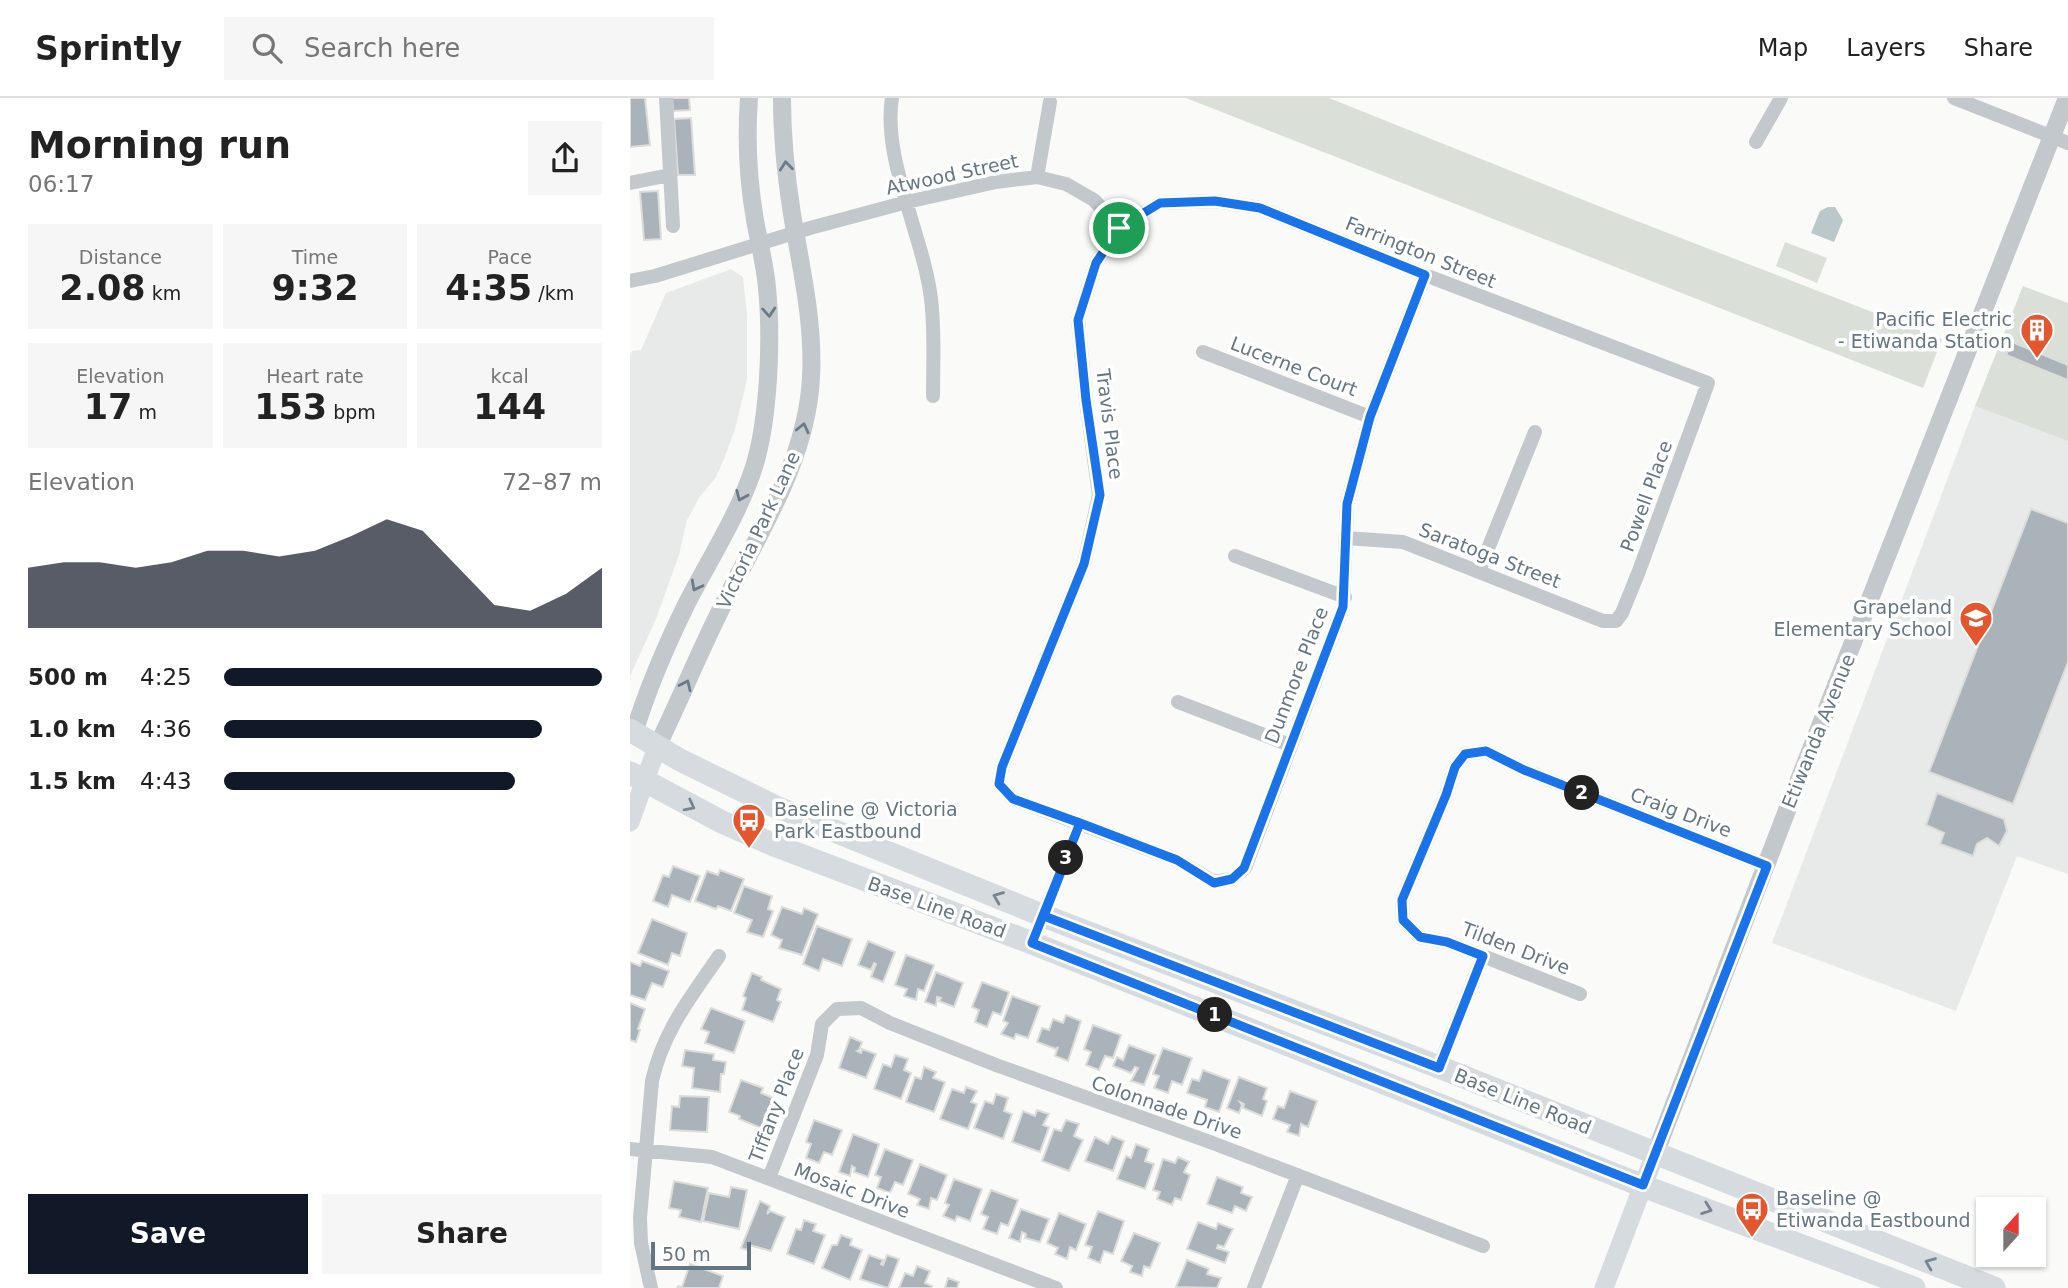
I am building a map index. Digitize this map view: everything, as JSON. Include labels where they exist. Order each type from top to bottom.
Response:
[{"type":"main road","name":"Base Line Road","points":[[631,737],[657,747],[778,808],[1044,916],[1439,1068],[1994,1288]]},
{"type":"main road","name":"Victoria Park Lane","points":[[630,822],[637,778],[657,747]]},
{"type":"main road","name":"Base Line Road","points":[[637,778],[722,822],[774,845],[1032,943],[1643,1185],[1914,1288]]},
{"type":"main road","name":"Etiwanda Avenue","points":[[1604,1288],[1655,1154]]},
{"type":"street","points":[[666,98],[673,226]]},
{"type":"street","name":"Victoria Park Lane","points":[[631,737],[685,607],[729,525],[754,467],[764,416],[771,333],[747,146],[749,98]]},
{"type":"street","name":"Victoria Park Lane","points":[[657,747],[717,617],[786,479],[805,421],[811,378],[810,330],[788,236],[782,98]]},
{"type":"street","points":[[892,98],[894,146],[932,298],[933,396]]},
{"type":"street","points":[[1756,142],[1782,98]]},
{"type":"street","points":[[1954,98],[2060,140]]},
{"type":"street","name":"Etiwanda Avenue","points":[[1655,1154],[1767,866],[2060,140],[2067,98]]},
{"type":"street","points":[[1037,177],[1050,102]]},
{"type":"street","points":[[630,183],[670,175]]},
{"type":"street","name":"Atwood Street","points":[[630,281],[907,202],[996,182],[1037,177],[1066,184],[1094,200],[1119,228]]},
{"type":"street","name":"Farrington Street","points":[[1119,228],[1160,203],[1215,201],[1260,208],[1425,275],[1708,383]]},
{"type":"street","name":"Travis Place","points":[[1080,823],[1013,799],[999,784],[1002,767],[1084,564],[1100,495],[1078,320],[1096,263],[1119,228]]},
{"type":"street","name":"Dunmore Place","points":[[1080,823],[1177,860],[1214,883],[1232,879],[1244,868],[1343,607],[1347,504],[1370,417],[1425,275]]},
{"type":"street","name":"Lucerne Court","points":[[1203,352],[1370,417]]},
{"type":"street","name":"Powell Place","points":[[1616,621],[1622,613],[1639,571],[1708,383]]},
{"type":"street","points":[[1479,571],[1535,432]]},
{"type":"street","name":"Saratoga Street","points":[[1346,538],[1403,542],[1603,621],[1616,621]]},
{"type":"street","points":[[1235,556],[1345,597]]},
{"type":"street","points":[[1178,702],[1290,745]]},
{"type":"street","name":"Craig Drive","points":[[1403,920],[1402,900],[1455,767],[1465,754],[1486,751],[1524,770],[1767,866]]},
{"type":"street","points":[[1032,943],[1080,823]]},
{"type":"street","name":"Tilden Drive","points":[[1403,920],[1420,937],[1447,942],[1580,994]]},
{"type":"street","points":[[651,1288],[640,1230],[637,1150],[656,1060],[671,1026],[719,956]]},
{"type":"street","points":[[1439,1068],[1483,956]]},
{"type":"street","name":"Colonnade Drive","points":[[837,1009],[861,1008],[890,1023],[996,1065],[1298,1175],[1483,1247]]},
{"type":"street","name":"Tiffany Place","points":[[769,1178],[817,1055],[822,1024],[837,1009]]},
{"type":"street","name":"Mosaic Drive","points":[[637,1150],[712,1157],[1056,1288]]},
{"type":"street","points":[[1254,1288],[1298,1175]]},
{"type":"shaded area","points":[[1186,98],[1329,98],[1942,339],[1923,388]]},
{"type":"shaded area","points":[[1835,207],[1843,220],[1834,242],[1811,233],[1820,211]]},
{"type":"shaded area","points":[[1785,242],[1827,258],[1817,283],[1776,266]]},
{"type":"shaded area","points":[[731,269],[743,277],[747,315],[747,380],[735,429],[716,477],[699,498],[687,520],[679,555],[656,619],[630,676],[630,355],[632,351],[641,350],[666,293]]},
{"type":"shaded area","points":[[2023,286],[2068,303],[2068,441],[1975,406]]},
{"type":"shaded area","name":"Grapeland Elementary School","points":[[1975,406],[2068,441],[2068,874],[2017,856],[1956,1011],[1772,943]]},
{"type":"building","points":[[630,98],[645,98],[650,145],[630,147]]},
{"type":"building","points":[[672,98],[689,98],[690,110],[673,111]]},
{"type":"building","points":[[691,118],[695,175],[678,175],[674,119]]},
{"type":"building","points":[[658,191],[661,239],[644,240],[640,192]]},
{"type":"building","name":"Pacific Electric - Etiwanda Station","points":[[2012,342],[2068,365],[2068,380],[2006,355]]},
{"type":"building","points":[[2031,509],[2068,523],[2068,662],[2013,804],[1929,772]]},
{"type":"building","points":[[1937,793],[2004,819],[2007,831],[1999,846],[1987,838],[1977,844],[1973,856],[1940,844],[1944,833],[1926,825]]},
{"type":"building","points":[[673,866],[700,876],[690,902],[672,895],[668,907],[653,901],[663,875],[669,877]]},
{"type":"building","points":[[720,870],[744,879],[731,911],[695,901],[707,871],[718,875]]},
{"type":"building","points":[[744,886],[772,896],[768,909],[773,911],[763,937],[747,932],[752,920],[734,913]]},
{"type":"building","points":[[782,907],[802,914],[804,908],[818,914],[802,955],[779,948],[782,940],[771,935]]},
{"type":"building","points":[[652,919],[687,933],[680,956],[672,953],[668,965],[638,953]]},
{"type":"building","points":[[817,926],[852,939],[842,966],[823,959],[819,971],[803,964]]},
{"type":"building","points":[[868,941],[895,952],[883,982],[871,977],[876,964],[874,963],[871,970],[858,965]]},
{"type":"building","points":[[906,955],[934,965],[924,991],[918,989],[916,1000],[904,996],[907,989],[895,985]]},
{"type":"building","points":[[642,961],[669,971],[663,987],[652,983],[645,1000],[630,995],[630,962],[640,966]]},
{"type":"building","points":[[936,972],[963,983],[954,1007],[939,1001],[941,998],[937,997],[936,1006],[925,1002]]},
{"type":"building","points":[[752,973],[781,989],[777,1000],[781,1002],[773,1022],[742,1010],[746,998],[743,996]]},
{"type":"building","points":[[982,982],[1009,992],[1001,1015],[993,1012],[987,1027],[975,1022],[979,1010],[972,1007]]},
{"type":"building","points":[[1012,996],[1040,1006],[1028,1038],[1016,1034],[1014,1039],[1001,1034],[1008,1023],[1003,1021]]},
{"type":"building","points":[[630,1003],[645,1009],[636,1042],[630,1040]]},
{"type":"building","points":[[711,1008],[745,1021],[734,1053],[705,1043],[709,1032],[701,1029]]},
{"type":"building","points":[[1066,1015],[1081,1021],[1068,1061],[1055,1056],[1058,1047],[1056,1049],[1037,1042],[1042,1028],[1049,1030],[1053,1019],[1063,1023]]},
{"type":"building","points":[[1093,1025],[1121,1035],[1113,1058],[1105,1056],[1099,1070],[1086,1065],[1091,1052],[1084,1049]]},
{"type":"building","points":[[850,1037],[862,1042],[857,1051],[861,1053],[862,1049],[876,1054],[866,1078],[839,1068]]},
{"type":"building","points":[[1129,1045],[1156,1055],[1144,1085],[1131,1081],[1138,1068],[1135,1067],[1131,1073],[1113,1066],[1117,1057],[1123,1060]]},
{"type":"building","points":[[1163,1048],[1192,1058],[1182,1085],[1172,1081],[1168,1093],[1154,1088],[1159,1076],[1153,1074]]},
{"type":"building","points":[[685,1050],[714,1054],[713,1060],[726,1062],[724,1074],[721,1074],[720,1092],[692,1088],[694,1068],[682,1066]]},
{"type":"building","points":[[895,1055],[908,1059],[904,1070],[911,1073],[901,1099],[874,1089],[883,1064],[891,1067]]},
{"type":"building","points":[[924,1067],[936,1072],[933,1078],[945,1082],[934,1112],[906,1102],[915,1077],[921,1079]]},
{"type":"building","points":[[1203,1070],[1230,1080],[1219,1112],[1205,1107],[1207,1100],[1187,1093],[1192,1079],[1199,1081]]},
{"type":"building","points":[[1239,1077],[1267,1088],[1263,1099],[1267,1101],[1262,1116],[1243,1108],[1244,1104],[1240,1102],[1242,1105],[1239,1113],[1227,1108]]},
{"type":"building","points":[[741,1080],[763,1088],[761,1093],[773,1098],[761,1128],[729,1112]]},
{"type":"building","points":[[966,1087],[977,1091],[971,1102],[977,1104],[968,1129],[940,1119],[952,1089],[964,1093]]},
{"type":"building","points":[[1290,1091],[1317,1101],[1308,1127],[1301,1124],[1299,1136],[1287,1132],[1290,1125],[1273,1119],[1278,1106],[1284,1108]]},
{"type":"building","points":[[996,1094],[1008,1098],[1004,1111],[1012,1114],[1003,1139],[974,1128],[985,1101],[993,1104]]},
{"type":"building","points":[[680,1096],[709,1097],[707,1132],[670,1130],[672,1106],[679,1107]]},
{"type":"building","points":[[1037,1110],[1049,1114],[1043,1125],[1049,1127],[1040,1152],[1012,1142],[1023,1111],[1035,1116]]},
{"type":"building","points":[[814,1120],[842,1130],[832,1155],[824,1152],[819,1163],[806,1158],[811,1144],[806,1142]]},
{"type":"building","points":[[1066,1120],[1079,1124],[1074,1136],[1083,1140],[1069,1171],[1042,1161],[1054,1129],[1061,1131]]},
{"type":"building","points":[[853,1134],[879,1144],[868,1177],[854,1172],[855,1168],[852,1166],[850,1176],[839,1172]]},
{"type":"building","points":[[1112,1136],[1124,1141],[1113,1171],[1085,1161],[1095,1137],[1108,1144]]},
{"type":"building","points":[[1136,1144],[1149,1149],[1145,1161],[1154,1164],[1145,1189],[1117,1179],[1126,1156],[1131,1158]]},
{"type":"building","points":[[885,1149],[913,1160],[903,1185],[895,1182],[890,1193],[877,1188],[881,1177],[875,1175]]},
{"type":"building","points":[[1178,1157],[1189,1162],[1184,1172],[1190,1175],[1181,1200],[1175,1198],[1172,1205],[1157,1199],[1160,1192],[1153,1190],[1163,1159],[1175,1163]]},
{"type":"building","points":[[920,1164],[947,1175],[937,1200],[931,1198],[929,1209],[917,1205],[920,1199],[908,1194]]},
{"type":"building","points":[[1217,1177],[1243,1187],[1241,1193],[1252,1197],[1246,1211],[1235,1206],[1232,1213],[1207,1204]]},
{"type":"building","points":[[954,1179],[982,1189],[970,1221],[957,1216],[955,1221],[943,1216],[949,1205],[945,1203]]},
{"type":"building","points":[[674,1181],[708,1188],[701,1222],[679,1217],[681,1210],[669,1208]]},
{"type":"building","points":[[731,1187],[747,1190],[739,1229],[703,1221],[709,1193],[729,1197]]},
{"type":"building","points":[[991,1190],[1018,1200],[1008,1226],[1001,1223],[997,1234],[983,1229],[988,1217],[981,1214]]},
{"type":"building","points":[[760,1201],[770,1206],[767,1214],[770,1211],[785,1217],[771,1251],[749,1245],[747,1250],[741,1248]]},
{"type":"building","points":[[1021,1209],[1049,1219],[1040,1242],[1025,1238],[1026,1234],[1022,1232],[1020,1242],[1009,1238]]},
{"type":"building","points":[[1098,1211],[1124,1221],[1113,1254],[1104,1251],[1100,1263],[1088,1258],[1092,1247],[1085,1245]]},
{"type":"building","points":[[1059,1213],[1086,1224],[1076,1250],[1070,1247],[1067,1259],[1055,1254],[1058,1248],[1047,1243]]},
{"type":"building","points":[[804,1220],[816,1224],[813,1231],[825,1235],[814,1264],[787,1254],[796,1229],[801,1230]]},
{"type":"building","points":[[1198,1222],[1216,1229],[1218,1223],[1233,1229],[1224,1247],[1218,1245],[1217,1248],[1229,1252],[1225,1263],[1187,1249]]},
{"type":"building","points":[[1134,1233],[1160,1243],[1150,1268],[1144,1266],[1142,1276],[1130,1272],[1132,1266],[1121,1261]]},
{"type":"building","points":[[841,1235],[852,1239],[850,1245],[862,1250],[850,1280],[822,1268],[832,1245],[837,1245]]},
{"type":"building","points":[[869,1255],[883,1260],[883,1265],[887,1255],[899,1259],[888,1288],[860,1279]]},
{"type":"building","points":[[1187,1260],[1209,1269],[1207,1274],[1221,1278],[1217,1288],[1176,1287]]},
{"type":"building","points":[[690,1264],[723,1276],[719,1288],[677,1288],[682,1287]]},
{"type":"building","points":[[917,1266],[930,1271],[925,1283],[932,1286],[931,1288],[899,1288],[905,1273],[913,1276]]},
{"type":"building","points":[[948,1278],[959,1282],[957,1288],[945,1288]]},
{"type":"place","name":"Pacific Electric - Etiwanda Station","points":[[2037,360]]},
{"type":"place","name":"Grapeland Elementary School","points":[[1976,648]]},
{"type":"place","name":"Baseline @ Victoria Park Eastbound","points":[[749,850]]},
{"type":"place","name":"Baseline @ Etiwanda Eastbound","points":[[1752,1239]]},
{"type":"route","points":[[1119,228],[1096,263],[1078,320],[1100,495],[1084,564],[1002,767],[999,784],[1013,799],[1080,823],[1032,943],[1643,1185],[1767,866],[1524,770],[1486,751],[1465,754],[1455,767],[1414,876],[1402,900],[1403,920],[1420,937],[1447,942],[1483,956],[1439,1068],[1044,916],[1080,823],[1177,860],[1214,883],[1232,879],[1244,868],[1343,607],[1347,504],[1370,417],[1425,275],[1260,208],[1215,201],[1160,203],[1119,228]]}]
